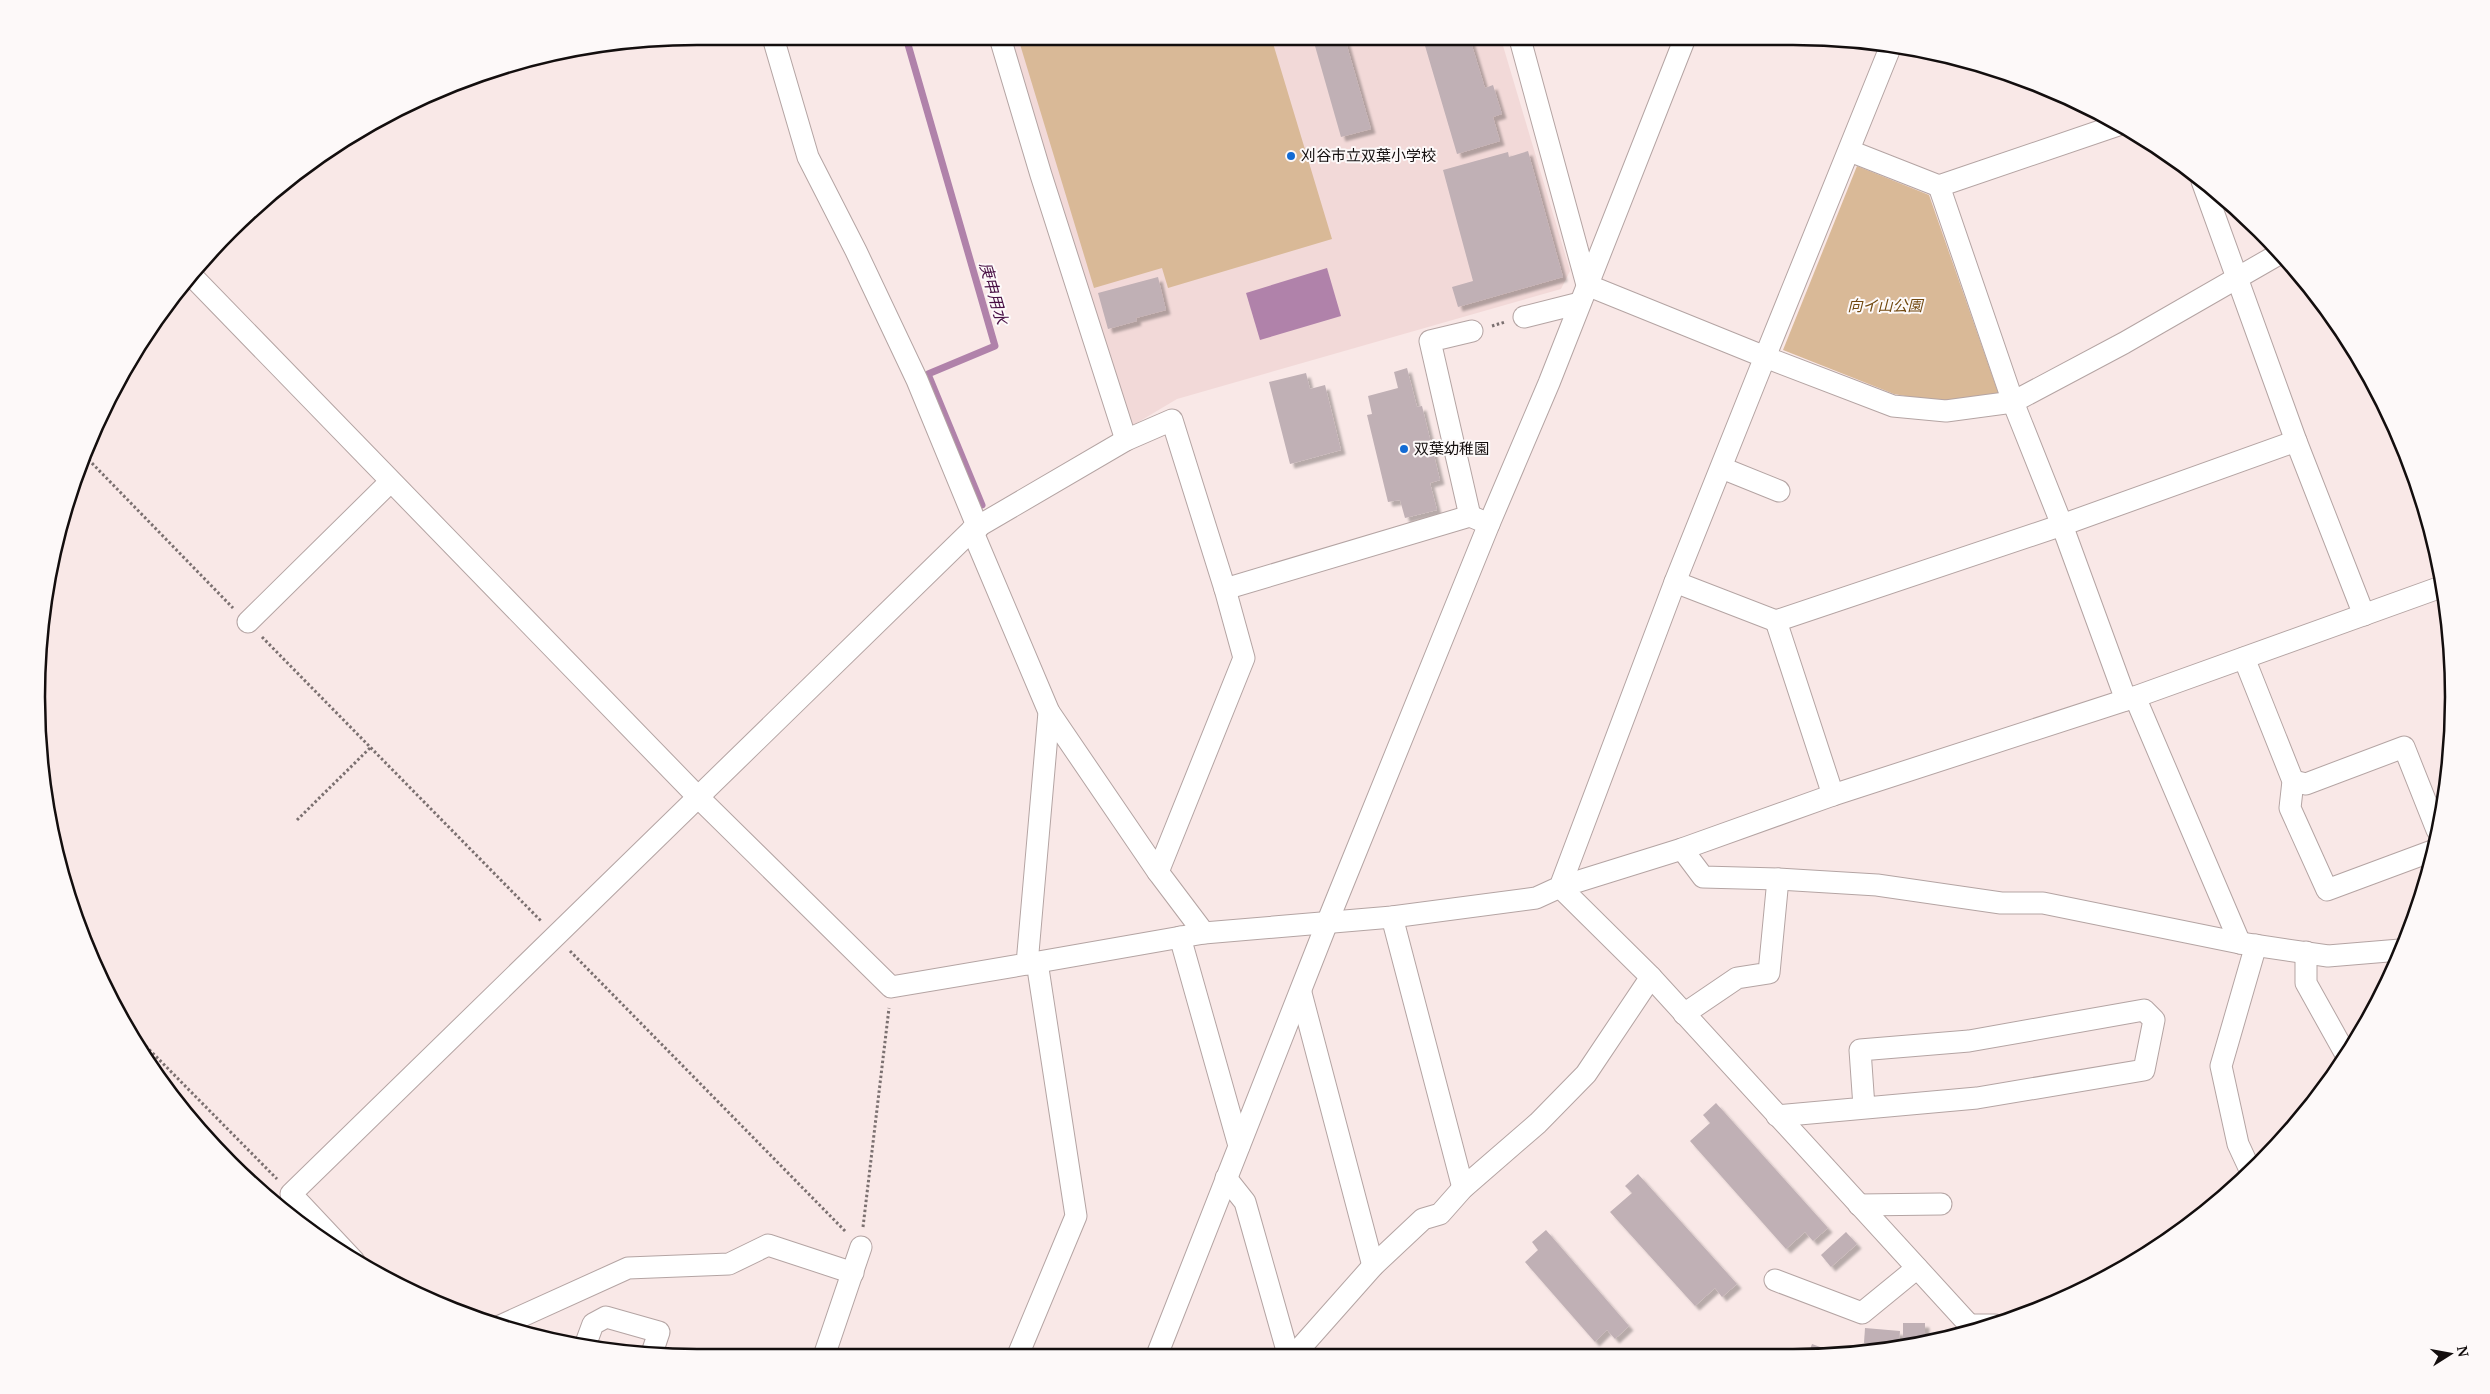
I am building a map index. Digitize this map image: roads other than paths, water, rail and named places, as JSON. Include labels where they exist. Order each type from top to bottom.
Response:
[{"type":"street","points":[[775,45],[808,157],[856,251],[917,380],[1049,712],[1158,872],[1204,933]]},
{"type":"street","points":[[1002,45],[1041,175],[1126,440]]},
{"type":"street","points":[[1521,45],[1583,294]]},
{"type":"street","points":[[1159,1349],[1301,993],[1480,520],[1549,383],[1682,45]]},
{"type":"street","points":[[1560,887],[1675,582],[1888,53]]},
{"type":"street","points":[[1850,151],[1939,186],[2111,128]]},
{"type":"street","points":[[1939,186],[2013,402],[2130,699],[2248,944],[2221,1066],[2238,1144],[2247,1164]]},
{"type":"street","points":[[2207,194],[2296,441],[2364,615]]},
{"type":"street","points":[[1524,317],[1583,294],[1765,358],[1893,406],[1946,411],[2013,402],[2124,343],[2274,257]]},
{"type":"street","points":[[196,280],[698,797],[891,987],[1204,933],[1327,923],[1350,919],[1392,917],[1536,898],[1560,887],[1682,849],[1833,795],[2130,699],[2435,589]]},
{"type":"street","points":[[1472,331],[1430,341],[1480,520]]},
{"type":"street","points":[[330,1235],[291,1194],[698,797],[975,529],[1126,440],[1172,420],[1225,589],[1244,658],[1158,872]]},
{"type":"street","points":[[1675,582],[1776,621],[2062,525],[2296,441]]},
{"type":"street","points":[[1722,468],[1779,491]]},
{"type":"street","points":[[248,622],[390,482]]},
{"type":"street","points":[[1225,589],[1480,520]]},
{"type":"street","points":[[1776,621],[1833,795]]},
{"type":"street","points":[[2244,658],[2293,782],[2290,808],[2327,890],[2426,853]]},
{"type":"street","points":[[1021,1349],[1076,1216],[1032,963],[1049,712]]},
{"type":"street","points":[[2293,782],[2306,784],[2404,747],[2433,819]]},
{"type":"street","points":[[1682,849],[1703,877],[1778,878],[1877,885],[2001,903],[2043,903],[2248,944],[2328,956],[2393,951]]},
{"type":"street","points":[[1684,1014],[1737,978],[1769,973],[1778,878]]},
{"type":"street","points":[[1560,887],[1651,977],[1969,1325]]},
{"type":"street","points":[[1392,917],[1463,1188]]},
{"type":"street","points":[[1180,938],[1239,1146]]},
{"type":"street","points":[[2306,952],[2306,983],[2343,1047]]},
{"type":"street","points":[[1299,1349],[1373,1266],[1423,1220],[1440,1214],[1463,1188],[1538,1123],[1586,1074],[1651,977]]},
{"type":"street","points":[[1301,993],[1373,1266]]},
{"type":"street","points":[[1777,1116],[1977,1098],[2144,1070],[2154,1020],[2144,1010],[1969,1041],[1860,1050],[1864,1107]]},
{"type":"street","points":[[1226,1178],[1245,1202],[1287,1349]]},
{"type":"street","points":[[1859,1205],[1941,1204]]},
{"type":"street","points":[[510,1321],[628,1268],[729,1264],[768,1245],[853,1273]]},
{"type":"street","points":[[826,1349],[861,1247]]},
{"type":"street","points":[[1775,1280],[1862,1313],[1917,1268]]},
{"type":"street","points":[[588,1339],[593,1324],[606,1317],[660,1332],[654,1348]]},
{"type":"waterway","name":"庚申用水","points":[[908,45],[995,346],[928,374],[982,505]]},
{"type":"place","name":"刈谷市立双葉小学校","points":[[1291,156]]},
{"type":"place","name":"双葉幼稚園","points":[[1404,449]]},
{"type":"park label","name":"向イ山公園","points":[[1885,306]]}]
